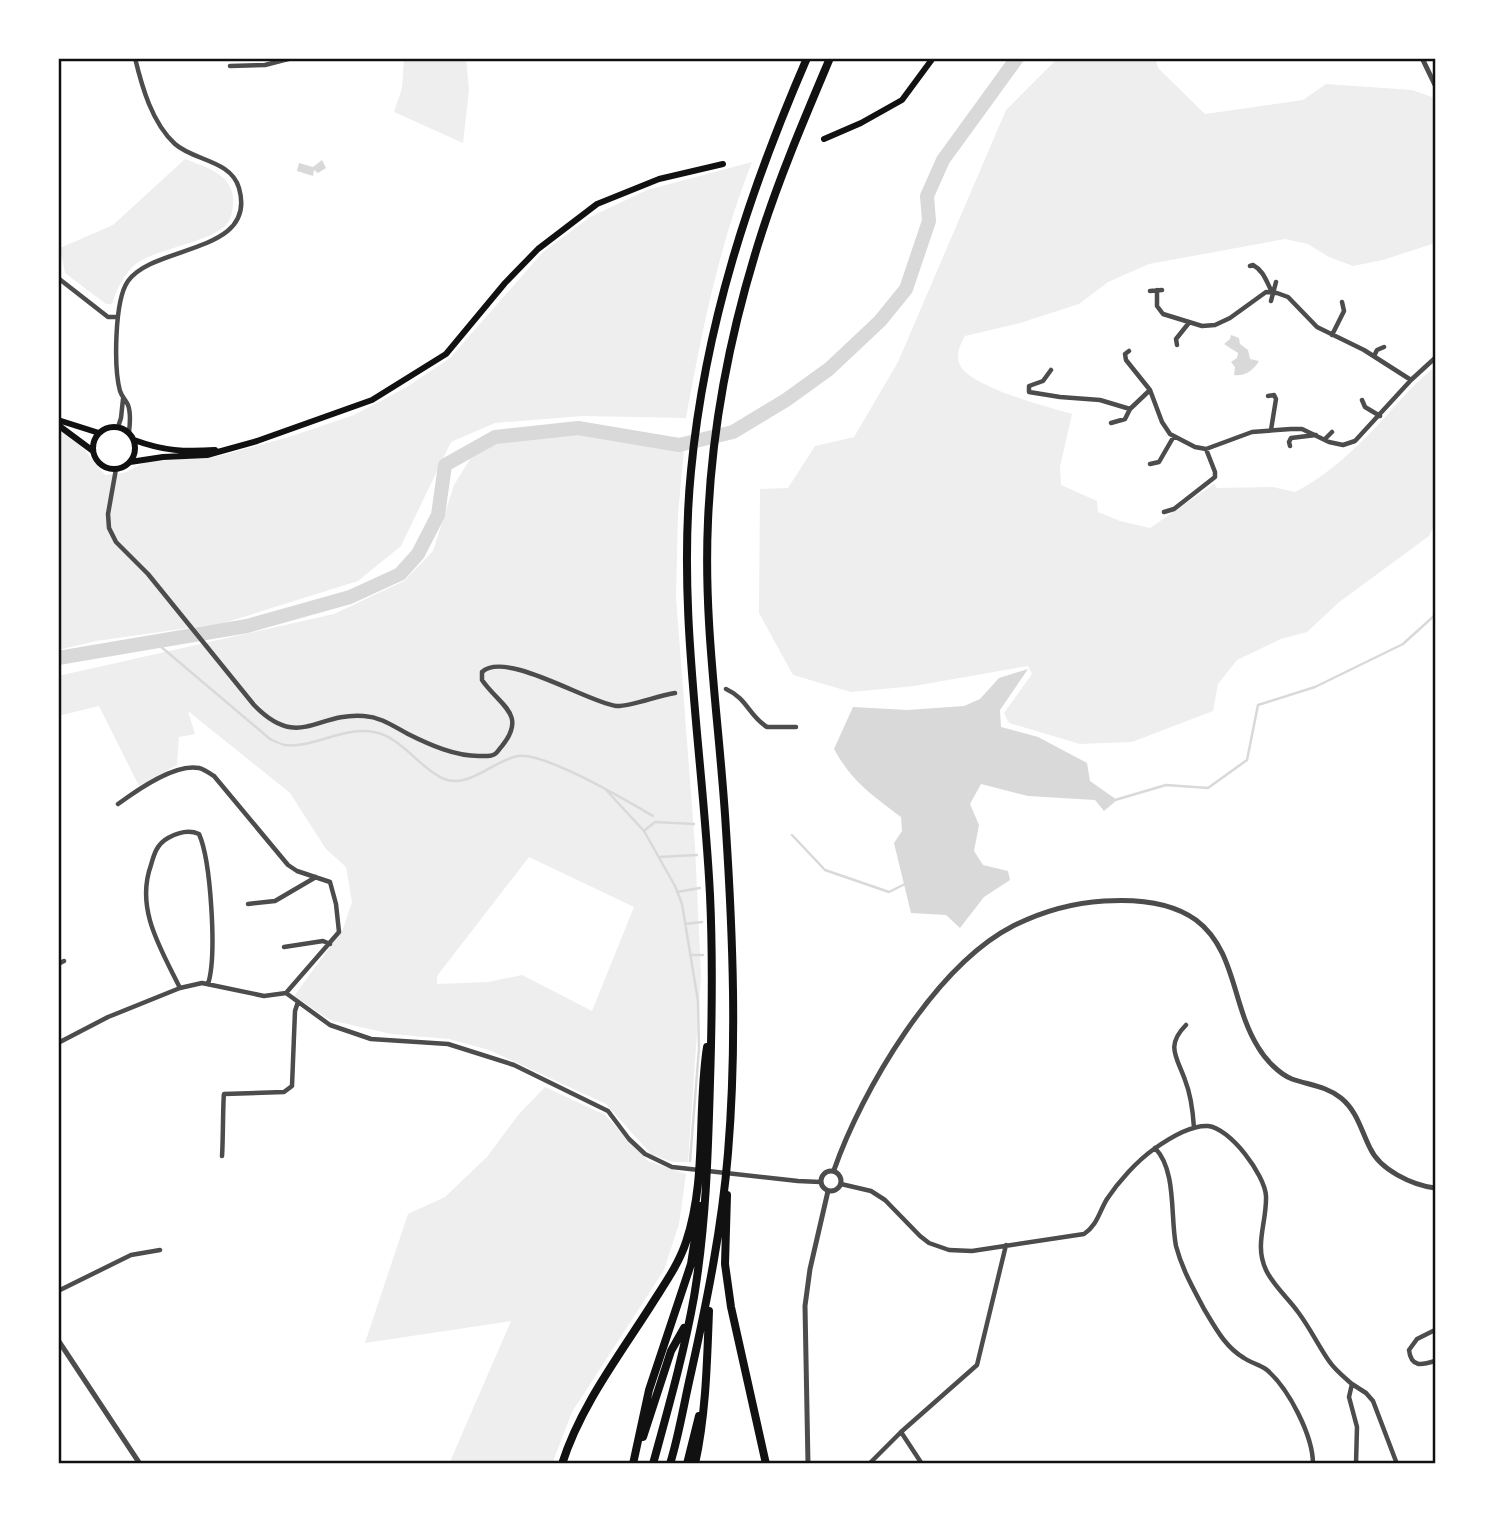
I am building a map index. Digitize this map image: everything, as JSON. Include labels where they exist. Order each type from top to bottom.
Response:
[{"type":"highway","points":[[653,1464],[690,1316],[707,1198],[712,1009],[710,893],[689,651],[687,527],[695,429],[720,301],[733,251],[807,58]]},
{"type":"highway","points":[[766,1464],[741,1358],[727,1275],[728,1155],[734,1027],[733,957],[726,826],[710,646],[708,521],[720,406],[740,306],[773,200],[830,58]]},
{"type":"highway","points":[[562,1464],[583,1413],[669,1277],[686,1243],[698,1180],[702,1074],[712,1009]]},
{"type":"highway","points":[[635,1464],[649,1390],[694,1247],[708,1148]]},
{"type":"highway","points":[[670,1464],[709,1290],[728,1155]]},
{"type":"highway","points":[[695,1464],[701,1437],[706,1386],[709,1290]]},
{"type":"highway","points":[[635,1464],[671,1351],[680,1296]]},
{"type":"highway","points":[[671,1351],[690,1316]]},
{"type":"highway","points":[[687,1464],[706,1386]]},
{"type":"main road","points":[[824,139],[902,100],[933,58]]},
{"type":"main road","points":[[58,423],[93,451],[104,466],[116,469],[130,462],[207,455],[372,400],[446,354],[505,283],[538,249],[597,204],[659,179],[723,164]]},
{"type":"main road","points":[[58,423],[99,433]]},
{"type":"main road","points":[[93,451],[95,438],[99,433],[118,427],[129,432],[134,440],[135,451],[130,462]]},
{"type":"main road","points":[[134,440],[178,452],[228,449]]},
{"type":"street","points":[[129,432],[129,411],[120,385],[117,317],[120,299],[127,283],[136,273],[164,258],[222,237],[235,224],[241,199],[239,187],[232,174],[180,148],[166,133],[143,89],[135,58]]},
{"type":"street","points":[[230,66],[265,65],[292,58]]},
{"type":"street","points":[[1423,61],[1435,85]]},
{"type":"street","points":[[1250,266],[1255,265],[1263,273],[1272,292]]},
{"type":"street","points":[[58,278],[108,317],[117,317]]},
{"type":"street","points":[[1271,301],[1276,282]]},
{"type":"street","points":[[1150,291],[1159,290],[1157,306],[1168,317],[1202,326],[1215,325],[1230,318],[1266,292],[1288,297],[1317,327],[1374,356],[1411,380]]},
{"type":"street","points":[[1332,335],[1345,311],[1342,303]]},
{"type":"street","points":[[1177,345],[1176,339],[1188,324]]},
{"type":"street","points":[[1374,356],[1377,350],[1384,347]]},
{"type":"street","points":[[1129,351],[1125,355],[1126,359],[1150,390],[1162,422],[1174,436],[1195,447],[1206,449],[1252,432],[1271,430],[1302,429],[1343,445],[1355,441],[1435,358]]},
{"type":"street","points":[[1051,370],[1043,381],[1029,386],[1028,392],[1100,400],[1130,410]]},
{"type":"street","points":[[1111,423],[1125,419],[1150,390]]},
{"type":"street","points":[[1268,396],[1275,396],[1277,404],[1271,430]]},
{"type":"street","points":[[118,427],[123,398]]},
{"type":"street","points":[[1362,400],[1365,407],[1380,416]]},
{"type":"street","points":[[1325,439],[1332,432]]},
{"type":"street","points":[[1290,446],[1291,438],[1318,435]]},
{"type":"street","points":[[1150,464],[1159,462],[1174,436]]},
{"type":"street","points":[[1234,439],[1239,444]]},
{"type":"street","points":[[1164,512],[1174,509],[1214,477],[1215,472],[1206,449]]},
{"type":"street","points":[[116,469],[108,514],[109,528],[116,542],[148,574],[254,705],[266,718],[281,726],[298,729],[339,718],[364,716],[388,722],[408,734],[463,756],[495,754],[510,736],[513,718],[482,680],[485,668],[498,666],[516,670],[597,701],[618,706],[675,692]]},
{"type":"street","points":[[726,689],[744,700],[749,711],[767,727],[796,727]]},
{"type":"street","points":[[58,1043],[108,1017],[180,988],[208,984],[264,996],[286,993],[339,932],[330,882],[297,871],[288,865],[214,776],[202,769],[196,767],[176,770],[118,804]]},
{"type":"street","points":[[180,988],[150,926],[146,909],[146,883],[159,845],[166,839],[188,831],[198,834],[205,848],[208,866],[211,963],[208,984]]},
{"type":"street","points":[[248,904],[275,901],[316,877]]},
{"type":"street","points":[[834,1170],[851,1127],[897,1045],[935,995],[966,961],[1012,927],[1047,912],[1082,902],[1125,900],[1168,905],[1194,919],[1211,934],[1222,950],[1243,1015],[1257,1046],[1273,1065],[1290,1078],[1326,1088],[1343,1099],[1356,1115],[1370,1150],[1381,1163],[1416,1183],[1435,1188]]},
{"type":"street","points":[[284,947],[323,941],[330,944]]},
{"type":"street","points":[[58,964],[64,961]]},
{"type":"street","points":[[286,993],[330,1025],[371,1039],[448,1044],[514,1065],[608,1111],[629,1139],[645,1154],[678,1168],[820,1182],[828,1191]]},
{"type":"street","points":[[222,1156],[224,1094],[284,1091],[292,1086],[295,1011],[298,1002]]},
{"type":"street","points":[[1186,1025],[1176,1038],[1175,1052],[1192,1103],[1194,1128]]},
{"type":"street","points":[[841,1184],[871,1191],[886,1200],[920,1236],[937,1246],[958,1251],[1084,1234],[1097,1222],[1107,1199],[1155,1148],[1194,1128],[1209,1126],[1219,1130],[1240,1149],[1263,1181],[1266,1197],[1260,1245],[1266,1272],[1315,1335],[1330,1363],[1352,1384],[1366,1392],[1373,1401],[1397,1464]]},
{"type":"street","points":[[1155,1148],[1161,1155],[1167,1174],[1176,1243],[1188,1280],[1221,1338],[1240,1357],[1267,1370],[1280,1387],[1303,1421],[1309,1436],[1313,1464]]},
{"type":"street","points":[[820,1182],[826,1171],[834,1170],[840,1175],[841,1184],[836,1190],[828,1191]]},
{"type":"street","points":[[808,1464],[805,1306],[810,1269],[828,1191]]},
{"type":"street","points":[[869,1464],[977,1365],[1006,1245]]},
{"type":"street","points":[[58,1291],[131,1255],[160,1250]]},
{"type":"street","points":[[1435,1330],[1417,1339],[1409,1350],[1410,1358],[1415,1364],[1422,1366],[1435,1361]]},
{"type":"street","points":[[58,1340],[140,1464]]},
{"type":"street","points":[[1352,1384],[1349,1397],[1357,1427],[1356,1464]]},
{"type":"street","points":[[901,1432],[922,1464]]},
{"type":"shaded area","points":[[404,58],[466,58],[469,90],[463,143],[394,112],[402,88]]},
{"type":"shaded area","points":[[1058,58],[1155,58],[1158,68],[1205,114],[1303,100],[1326,84],[1412,90],[1435,98],[1435,243],[1383,260],[1353,266],[1329,257],[1308,244],[1285,239],[1149,264],[1108,282],[1079,304],[1020,323],[965,336],[961,344],[959,363],[969,375],[1012,396],[1072,414],[1060,467],[1061,485],[1097,501],[1098,512],[1120,521],[1150,528],[1214,484],[1217,488],[1273,487],[1295,492],[1303,488],[1349,453],[1435,367],[1435,524],[1429,536],[1338,603],[1307,632],[1281,639],[1237,660],[1218,684],[1213,711],[1132,742],[1080,744],[1009,723],[1004,713],[1032,674],[1028,666],[914,686],[851,692],[793,675],[759,613],[760,489],[788,488],[815,446],[854,437],[898,362],[1006,110]]},
{"type":"shaded area","points":[[185,159],[215,172],[228,183],[233,201],[232,215],[227,224],[209,236],[137,263],[128,272],[112,304],[106,304],[65,273],[60,248],[113,225]]},
{"type":"shaded area","points":[[322,160],[326,168],[318,173],[314,170],[313,176],[297,171],[299,163],[313,167]]},
{"type":"shaded area","points":[[752,162],[721,257],[686,418],[583,416],[495,423],[451,442],[401,546],[358,581],[224,623],[96,641],[58,650],[58,428],[77,441],[105,475],[124,473],[146,462],[219,456],[289,437],[354,415],[405,388],[450,358],[543,252],[590,217],[647,190]]},
{"type":"shaded area","points":[[1231,335],[1239,338],[1240,344],[1248,350],[1250,359],[1259,361],[1245,374],[1234,375],[1235,367],[1231,362],[1237,358],[1238,353],[1224,344]]},
{"type":"shaded area","points":[[575,433],[684,449],[678,514],[676,597],[695,846],[701,976],[688,1162],[672,1162],[651,1154],[606,1104],[489,1050],[449,1039],[391,1034],[330,1020],[294,996],[343,929],[352,902],[346,867],[326,849],[290,793],[188,711],[195,734],[179,737],[177,765],[139,786],[99,706],[58,716],[58,676],[334,614],[404,581],[433,551],[454,485],[470,459],[501,441]],"holes":[[[529,857],[634,907],[592,1011],[522,975],[488,982],[437,984],[437,976]]]},
{"type":"shaded area","points":[[1028,669],[1000,710],[1001,727],[1038,737],[1087,763],[1090,781],[1117,800],[1104,811],[1095,800],[1028,796],[981,784],[970,804],[979,825],[974,851],[983,865],[1008,871],[1010,880],[984,897],[960,928],[946,915],[911,913],[894,843],[902,831],[901,817],[856,779],[834,749],[853,707],[907,710],[964,706],[980,699],[999,678]]},
{"type":"shaded area","points":[[545,1087],[605,1115],[648,1161],[686,1174],[679,1224],[664,1270],[572,1412],[552,1464],[449,1464],[511,1321],[365,1343],[408,1214],[445,1197],[487,1157],[519,1114]]},
{"type":"waterway","points":[[58,658],[247,626],[350,597],[400,574],[418,554],[438,515],[445,465],[495,437],[578,428],[679,445],[733,432],[786,400],[829,369],[880,321],[906,289],[929,221],[927,196],[943,160],[1017,58]]},
{"type":"waterway","points":[[1115,800],[1166,785],[1208,788],[1247,760],[1258,705],[1315,687],[1403,644],[1435,615]]},
{"type":"waterway","points":[[153,640],[270,739],[281,744],[306,744],[351,732],[374,732],[402,746],[435,774],[453,781],[472,777],[518,756],[530,757],[566,769],[653,816]]},
{"type":"waterway","points":[[607,791],[644,831],[675,886],[682,904],[698,1001],[699,1048],[690,1161]]},
{"type":"waterway","points":[[645,830],[655,822],[694,824]]},
{"type":"waterway","points":[[792,835],[825,870],[889,892],[907,883]]},
{"type":"waterway","points":[[659,857],[697,855]]},
{"type":"waterway","points":[[677,892],[700,888]]},
{"type":"waterway","points":[[685,924],[702,922]]},
{"type":"waterway","points":[[690,955],[703,955]]}]
